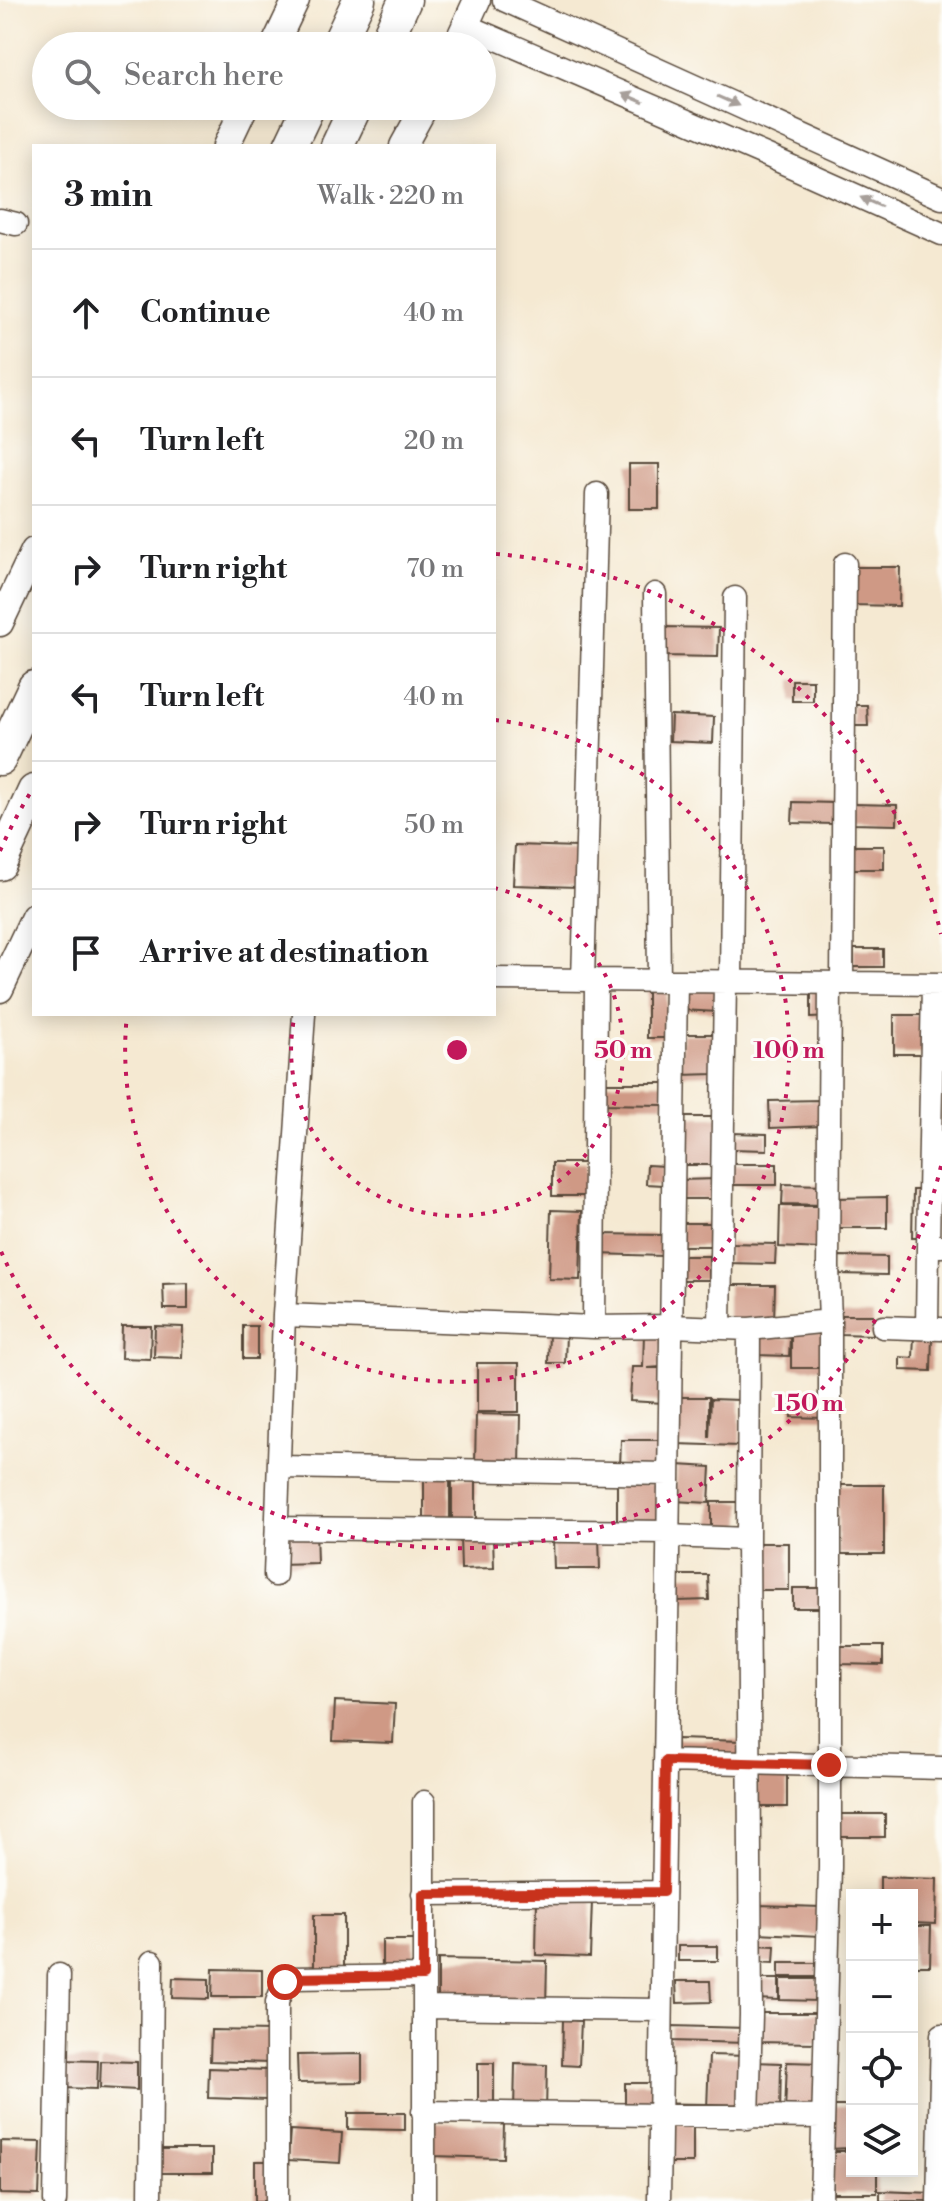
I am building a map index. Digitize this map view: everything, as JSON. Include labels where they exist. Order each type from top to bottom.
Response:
[{"type":"highway","points":[[344,32],[359,0]]},
{"type":"highway","points":[[390,32],[405,0]]},
{"type":"highway","points":[[291,144],[302,120]]},
{"type":"highway","points":[[338,144],[349,120]]},
{"type":"highway","points":[[0,759],[32,691]]},
{"type":"highway","points":[[0,864],[32,795]]},
{"type":"main road","points":[[281,32],[296,0]]},
{"type":"main road","points":[[464,32],[477,0]]},
{"type":"main road","points":[[227,144],[238,120]]},
{"type":"main road","points":[[404,144],[417,120]]},
{"type":"main road","points":[[0,623],[32,555]]},
{"type":"main road","points":[[0,989],[26,952],[32,926]]},
{"type":"street","points":[[504,0],[942,198]]},
{"type":"street","points":[[496,49],[783,163],[942,234]]},
{"type":"street","points":[[594,1327],[590,980],[597,494]]},
{"type":"street","points":[[821,2201],[830,1867],[828,1251],[845,564]]},
{"type":"street","points":[[655,594],[668,981],[671,1326],[659,2201]]},
{"type":"street","points":[[720,1327],[735,598]]},
{"type":"street","points":[[496,979],[938,984],[934,1329],[883,1327]]},
{"type":"street","points":[[275,1575],[284,1315],[304,1016]]},
{"type":"street","points":[[284,1315],[594,1327],[749,1329],[830,1321]]},
{"type":"street","points":[[748,2118],[751,2015],[749,1329]]},
{"type":"street","points":[[279,1467],[668,1474]]},
{"type":"street","points":[[277,1528],[668,1534],[748,1539]]},
{"type":"street","points":[[665,1761],[942,1768]]},
{"type":"street","points":[[424,1802],[424,2201]]},
{"type":"street","points":[[423,1894],[663,1892]]},
{"type":"street","points":[[150,2201],[152,1962]]},
{"type":"street","points":[[55,2201],[59,1975]]},
{"type":"street","points":[[277,2201],[277,2002],[285,1982],[293,1978],[423,1976]]},
{"type":"street","points":[[424,2007],[661,2010]]},
{"type":"street","points":[[938,2201],[942,2035]]},
{"type":"street","points":[[423,2112],[823,2117]]},
{"type":"building","points":[[629,464],[659,464],[659,509],[629,509]]},
{"type":"building","points":[[854,567],[900,567],[899,606],[853,605]]},
{"type":"building","points":[[663,627],[719,628],[718,657],[663,656]]},
{"type":"building","points":[[792,680],[813,680],[813,701],[792,701]]},
{"type":"building","points":[[852,705],[867,705],[868,726],[852,726]]},
{"type":"building","points":[[671,715],[714,717],[713,743],[670,741]]},
{"type":"building","points":[[793,802],[836,803],[835,824],[792,823]]},
{"type":"building","points":[[852,804],[897,805],[897,825],[852,824]]},
{"type":"building","points":[[515,845],[578,847],[577,887],[513,885]]},
{"type":"building","points":[[853,846],[884,846],[884,869],[853,869]]},
{"type":"building","points":[[854,949],[883,949],[883,967],[854,967]]},
{"type":"building","points":[[683,988],[719,989],[718,1012],[682,1010]]},
{"type":"building","points":[[829,988],[830,1017],[811,1018],[811,989]]},
{"type":"building","points":[[647,991],[667,991],[667,1038],[647,1038]]},
{"type":"building","points":[[894,1015],[924,1015],[924,1054],[894,1054]]},
{"type":"building","points":[[682,1034],[717,1034],[715,1074],[681,1075]]},
{"type":"building","points":[[599,1083],[664,1083],[664,1105],[599,1104]]},
{"type":"building","points":[[822,1100],[823,1126],[770,1128],[769,1101]]},
{"type":"building","points":[[678,1117],[719,1117],[719,1165],[678,1165]]},
{"type":"building","points":[[731,1133],[767,1134],[767,1150],[730,1149]]},
{"type":"building","points":[[552,1163],[586,1163],[585,1196],[552,1196]]},
{"type":"building","points":[[730,1164],[777,1164],[777,1185],[730,1185]]},
{"type":"building","points":[[647,1165],[664,1166],[663,1185],[646,1184]]},
{"type":"building","points":[[717,1179],[717,1199],[680,1199],[680,1180]]},
{"type":"building","points":[[783,1184],[825,1185],[825,1205],[782,1204]]},
{"type":"building","points":[[913,1190],[925,1190],[923,1238],[912,1238]]},
{"type":"building","points":[[887,1197],[887,1228],[836,1228],[836,1198]]},
{"type":"building","points":[[780,1206],[824,1206],[822,1249],[779,1247]]},
{"type":"building","points":[[551,1210],[582,1211],[580,1280],[549,1279]]},
{"type":"building","points":[[680,1223],[715,1223],[715,1246],[680,1246]]},
{"type":"building","points":[[598,1234],[663,1235],[663,1256],[597,1254]]},
{"type":"building","points":[[729,1243],[776,1244],[775,1264],[728,1263]]},
{"type":"building","points":[[679,1256],[709,1256],[709,1280],[679,1280]]},
{"type":"building","points":[[839,1256],[887,1257],[887,1275],[838,1274]]},
{"type":"building","points":[[188,1283],[188,1309],[164,1309],[163,1284]]},
{"type":"building","points":[[728,1285],[775,1285],[774,1322],[728,1322]]},
{"type":"building","points":[[841,1315],[873,1315],[873,1335],[841,1334]]},
{"type":"building","points":[[122,1326],[151,1326],[150,1359],[121,1358]]},
{"type":"building","points":[[155,1326],[183,1327],[182,1358],[154,1357]]},
{"type":"building","points":[[243,1326],[257,1326],[257,1359],[243,1359]]},
{"type":"building","points":[[791,1332],[824,1332],[824,1368],[791,1368]]},
{"type":"building","points":[[549,1333],[566,1333],[565,1363],[548,1363]]},
{"type":"building","points":[[644,1333],[661,1333],[661,1367],[648,1368],[665,1368],[663,1403],[630,1401],[632,1367],[643,1367]]},
{"type":"building","points":[[914,1335],[932,1335],[931,1371],[900,1370],[900,1357],[913,1358]]},
{"type":"building","points":[[756,1337],[790,1338],[789,1356],[756,1355]]},
{"type":"building","points":[[477,1363],[519,1363],[519,1412],[477,1412]]},
{"type":"building","points":[[676,1397],[709,1397],[709,1438],[711,1399],[740,1400],[740,1446],[676,1444]]},
{"type":"building","points":[[791,1398],[824,1399],[824,1418],[791,1417]]},
{"type":"building","points":[[476,1414],[521,1415],[520,1465],[475,1465]]},
{"type":"building","points":[[621,1440],[661,1440],[661,1468],[620,1467]]},
{"type":"building","points":[[677,1465],[711,1467],[709,1503],[675,1501]]},
{"type":"building","points":[[424,1475],[450,1475],[450,1526],[424,1526]]},
{"type":"building","points":[[452,1479],[476,1479],[476,1526],[452,1526]]},
{"type":"building","points":[[617,1484],[660,1484],[661,1529],[617,1529]]},
{"type":"building","points":[[838,1485],[884,1485],[884,1554],[838,1554]]},
{"type":"building","points":[[711,1502],[742,1502],[742,1536],[711,1536]]},
{"type":"building","points":[[316,1530],[317,1563],[279,1564],[278,1532]]},
{"type":"building","points":[[493,1536],[494,1568],[461,1569],[460,1537]]},
{"type":"building","points":[[599,1537],[600,1569],[554,1569],[553,1538]]},
{"type":"building","points":[[757,1543],[789,1543],[789,1590],[757,1590]]},
{"type":"building","points":[[676,1575],[708,1575],[709,1600],[677,1601]]},
{"type":"building","points":[[793,1588],[824,1588],[824,1608],[793,1608]]},
{"type":"building","points":[[840,1646],[883,1646],[883,1665],[839,1664]]},
{"type":"building","points":[[335,1701],[395,1704],[393,1743],[333,1741]]},
{"type":"building","points":[[677,1739],[742,1741],[741,1758],[677,1756]]},
{"type":"building","points":[[757,1772],[787,1772],[787,1807],[757,1807]]},
{"type":"building","points":[[841,1814],[885,1814],[885,1837],[841,1837]]},
{"type":"building","points":[[880,1877],[937,1879],[936,1924],[918,1923],[918,1889],[880,1889]]},
{"type":"building","points":[[537,1899],[592,1901],[590,1957],[536,1955]]},
{"type":"building","points":[[758,1905],[821,1907],[820,1936],[757,1933]]},
{"type":"building","points":[[314,1915],[344,1915],[344,1976],[314,1976]]},
{"type":"building","points":[[918,1926],[931,1926],[930,1966],[918,1966]]},
{"type":"building","points":[[382,1940],[414,1940],[414,1975],[382,1975]]},
{"type":"building","points":[[756,1945],[775,1946],[774,1963],[755,1962]]},
{"type":"building","points":[[678,1946],[718,1946],[718,1961],[678,1961]]},
{"type":"building","points":[[438,1959],[547,1961],[546,2007],[438,2005]]},
{"type":"building","points":[[779,1963],[817,1963],[817,1977],[779,1977]]},
{"type":"building","points":[[213,1969],[262,1970],[262,1997],[212,1997]]},
{"type":"building","points":[[173,1978],[209,1979],[209,1999],[172,1998]]},
{"type":"building","points":[[756,1979],[779,1979],[779,2000],[755,1999]]},
{"type":"building","points":[[780,1979],[818,1979],[818,2001],[780,2000]]},
{"type":"building","points":[[676,1981],[710,1981],[711,2002],[677,2003]]},
{"type":"building","points":[[753,2013],[818,2013],[818,2043],[753,2042]]},
{"type":"building","points":[[563,2020],[581,2021],[579,2066],[562,2065]]},
{"type":"building","points":[[671,2026],[747,2028],[747,2043],[670,2041]]},
{"type":"building","points":[[211,2030],[271,2031],[270,2063],[210,2061]]},
{"type":"building","points":[[362,2054],[362,2082],[298,2083],[297,2055]]},
{"type":"building","points":[[709,2055],[748,2056],[746,2110],[707,2109]]},
{"type":"building","points":[[61,2060],[98,2061],[97,2089],[61,2088]]},
{"type":"building","points":[[101,2061],[137,2062],[137,2090],[100,2088]]},
{"type":"building","points":[[754,2062],[781,2063],[780,2112],[752,2112]]},
{"type":"building","points":[[787,2062],[820,2063],[819,2115],[785,2113]]},
{"type":"building","points":[[478,2063],[494,2063],[494,2109],[478,2109]]},
{"type":"building","points":[[515,2064],[547,2065],[546,2113],[514,2112]]},
{"type":"building","points":[[209,2068],[267,2070],[266,2100],[208,2098]]},
{"type":"building","points":[[625,2083],[655,2083],[655,2113],[625,2113]]},
{"type":"building","points":[[827,2106],[846,2106],[846,2148],[828,2149]]},
{"type":"building","points":[[348,2113],[405,2113],[405,2130],[348,2129]]},
{"type":"building","points":[[434,2122],[504,2124],[503,2158],[433,2156]]},
{"type":"building","points":[[693,2123],[693,2163],[670,2163],[670,2124]]},
{"type":"building","points":[[290,2130],[342,2133],[340,2163],[288,2160]]},
{"type":"building","points":[[0,2141],[41,2142],[39,2195],[0,2194]]},
{"type":"building","points":[[156,2149],[212,2149],[212,2173],[156,2173]]},
{"type":"building","points":[[832,2151],[846,2151],[846,2177],[877,2177],[877,2193],[833,2193]]},
{"type":"building","points":[[255,2161],[273,2161],[274,2201],[255,2201]]},
{"type":"building","points":[[880,2191],[932,2193],[932,2201],[880,2201]]},
{"type":"route","points":[[285,1982],[293,1978],[423,1976],[423,1894],[663,1892],[665,1761],[829,1765]]}]
